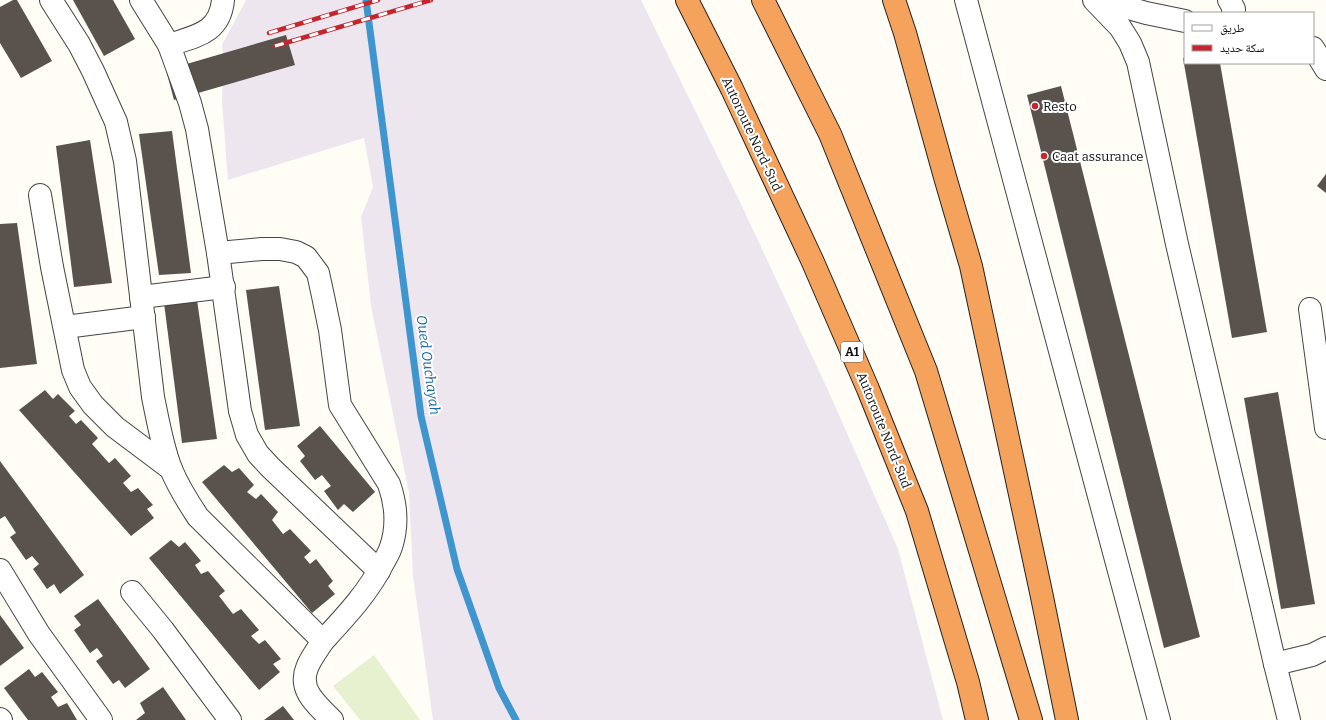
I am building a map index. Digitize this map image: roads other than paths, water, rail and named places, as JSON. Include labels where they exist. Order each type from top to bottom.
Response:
[{"type":"highway","name":"Autoroute Nord-Sud","points":[[687,0],[732,89],[812,260],[871,396],[917,511],[968,682],[977,720]]},
{"type":"highway","points":[[763,0],[830,134],[926,371],[1031,720]]},
{"type":"highway","points":[[894,0],[905,33],[971,266],[1040,584],[1067,720]]},
{"type":"street","points":[[51,0],[82,51],[116,122],[125,161],[153,397],[160,432],[171,469],[198,517],[323,641]]},
{"type":"street","points":[[141,0],[169,45],[190,104],[197,130],[224,287],[240,411],[247,435],[258,454],[270,467],[379,571]]},
{"type":"street","points":[[169,45],[205,33],[214,25],[220,16],[223,0]]},
{"type":"street","points":[[966,0],[1159,720]]},
{"type":"street","points":[[1094,0],[1120,27],[1130,43],[1138,62],[1179,252],[1289,720]]},
{"type":"street","points":[[1100,0],[1146,13],[1184,21]]},
{"type":"street","points":[[1229,0],[1234,9],[1233,12]]},
{"type":"street","points":[[1314,47],[1326,49]]},
{"type":"street","points":[[1314,49],[1326,69]]},
{"type":"street","points":[[40,195],[52,267],[73,370],[80,387],[93,405],[115,427],[171,469]]},
{"type":"street","points":[[218,254],[262,249],[280,249],[296,252],[306,257],[318,273],[330,330],[340,405],[389,484],[393,497],[395,526],[391,548],[379,571],[350,612],[323,641],[307,668],[304,682],[307,693],[332,720]]},
{"type":"street","points":[[65,327],[224,287]]},
{"type":"street","points":[[1310,309],[1326,428]]},
{"type":"street","points":[[0,570],[38,634],[102,720]]},
{"type":"street","points":[[132,592],[163,630],[230,720]]},
{"type":"street","points":[[1275,664],[1312,655],[1326,648]]},
{"type":"waterway","name":"Oued Ouchayah","points":[[366,0],[421,416],[457,569],[499,688],[516,720]]},
{"type":"railway","points":[[269,33],[378,0]]},
{"type":"railway","points":[[275,46],[431,0]]},
{"type":"place","name":"Resto","points":[[1035,106]]},
{"type":"place","name":"Caat assurance","points":[[1044,156]]}]
